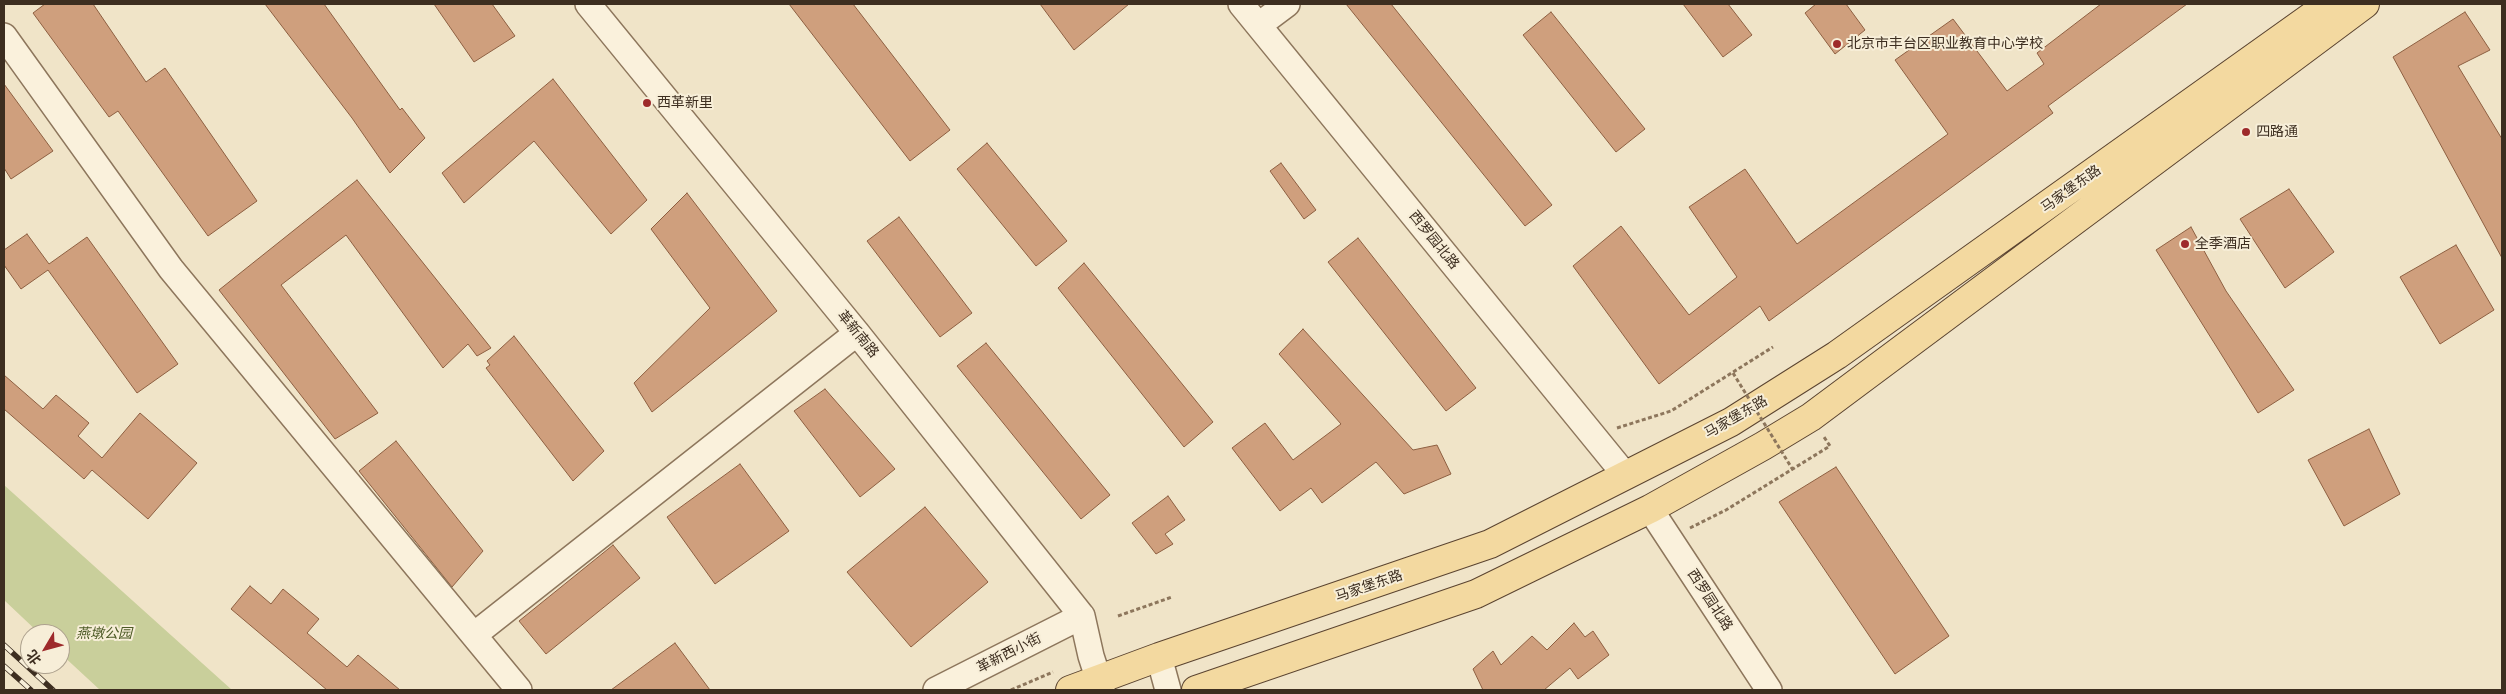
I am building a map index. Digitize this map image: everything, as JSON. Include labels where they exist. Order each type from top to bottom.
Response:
[{"type":"main road","name":"马家堡东路","points":[[1070,690],[1100,685],[1159,657],[1490,544],[1731,422],[1838,355],[2329,4]]},
{"type":"main road","name":"马家堡东路","points":[[1196,690],[1476,594],[1650,509],[1811,417],[2365,4]]},
{"type":"street","name":"革新南路","points":[[588,4],[858,333],[1082,616],[1100,685]]},
{"type":"street","name":"西罗园北路","points":[[1241,4],[1626,476]]},
{"type":"street","points":[[1259,25],[1287,4]]},
{"type":"street","points":[[4,36],[171,269],[519,690]]},
{"type":"street","points":[[474,635],[858,333]]},
{"type":"street","name":"西罗园北路","points":[[1650,509],[1769,690]]},
{"type":"street","name":"革新西小街","points":[[936,690],[1082,616]]},
{"type":"street","points":[[1159,657],[1168,690]]},
{"type":"path","points":[[1594,436],[1671,411],[1773,347]]},
{"type":"path","points":[[1733,373],[1793,470]]},
{"type":"path","points":[[1669,538],[1726,510],[1830,446]]},
{"type":"path","points":[[1118,616],[1172,597]]},
{"type":"green space","name":"燕墩公园","points":[[4,485],[232,690],[100,690],[70,662],[70,624],[29,624],[4,600]]},
{"type":"building","points":[[45,4],[93,4],[146,82],[165,68],[257,201],[208,236],[118,111],[109,117],[33,13]]},
{"type":"building","points":[[265,4],[324,4],[400,110],[402,108],[425,138],[390,173],[352,118]]},
{"type":"building","points":[[434,4],[492,4],[515,36],[474,62]]},
{"type":"building","points":[[789,4],[853,4],[950,130],[910,161]]},
{"type":"building","points":[[1040,4],[1129,4],[1074,50]]},
{"type":"building","points":[[1346,4],[1391,4],[1552,205],[1525,226]]},
{"type":"building","points":[[1683,4],[1728,4],[1752,35],[1723,57]]},
{"type":"building","points":[[1816,4],[1846,4],[1865,30],[1835,54],[1805,13]]},
{"type":"building","points":[[2101,4],[2187,4],[2048,106],[2053,113],[1769,321],[1760,306],[1659,384],[1573,266],[1621,226],[1689,315],[1737,277],[1689,207],[1745,169],[1797,244],[1948,134],[1895,60],[1953,19],[2007,91],[2044,64],[2037,53]]},
{"type":"building","points":[[1551,12],[1645,129],[1616,152],[1523,35]]},
{"type":"building","points":[[2465,12],[2490,50],[2458,66],[2502,139],[2502,258],[2393,57]]},
{"type":"building","points":[[553,79],[647,200],[611,234],[534,141],[464,203],[442,173]]},
{"type":"building","points":[[4,84],[53,151],[11,179],[4,168]]},
{"type":"building","points":[[987,143],[1067,241],[1036,266],[957,169]]},
{"type":"building","points":[[1281,163],[1316,210],[1304,219],[1270,171]]},
{"type":"building","points":[[357,180],[491,348],[477,356],[468,344],[443,368],[346,235],[281,285],[378,413],[335,439],[219,290]]},
{"type":"building","points":[[2289,189],[2334,252],[2285,288],[2240,219]]},
{"type":"building","points":[[687,193],[777,311],[652,412],[634,383],[710,308],[651,229]]},
{"type":"building","points":[[899,217],[972,313],[940,337],[867,241]]},
{"type":"building","points":[[2191,227],[2226,291],[2294,390],[2258,413],[2156,250]]},
{"type":"building","points":[[27,234],[49,264],[87,237],[178,364],[137,393],[48,270],[21,289],[4,265],[4,250]]},
{"type":"building","points":[[1358,238],[1476,388],[1446,411],[1328,262]]},
{"type":"building","points":[[2456,245],[2494,310],[2440,344],[2400,277]]},
{"type":"building","points":[[1084,263],[1213,422],[1184,447],[1058,288]]},
{"type":"building","points":[[1303,329],[1413,450],[1437,445],[1451,474],[1404,494],[1376,462],[1322,503],[1311,488],[1280,511],[1232,448],[1265,423],[1293,460],[1341,424],[1279,354]]},
{"type":"building","points":[[514,336],[604,451],[573,481],[486,368],[490,365],[487,361]]},
{"type":"building","points":[[986,343],[1110,495],[1081,519],[957,366]]},
{"type":"building","points":[[4,375],[43,409],[56,395],[89,423],[78,436],[102,458],[140,413],[197,463],[148,519],[92,470],[84,479],[4,409]]},
{"type":"building","points":[[825,389],[895,469],[860,497],[794,411]]},
{"type":"building","points":[[2369,429],[2400,494],[2344,526],[2308,460]]},
{"type":"building","points":[[396,441],[483,551],[452,587],[359,471]]},
{"type":"building","points":[[740,464],[789,531],[715,584],[667,517]]},
{"type":"building","points":[[1836,467],[1949,636],[1895,674],[1779,502]]},
{"type":"building","points":[[1168,496],[1185,520],[1165,534],[1173,544],[1156,554],[1132,523]]},
{"type":"building","points":[[925,507],[988,582],[911,647],[847,572]]},
{"type":"building","points":[[613,545],[640,578],[546,654],[519,621]]},
{"type":"building","points":[[250,586],[271,604],[283,589],[319,619],[307,633],[347,667],[358,655],[400,690],[327,690],[231,609]]},
{"type":"building","points":[[1574,623],[1585,637],[1593,631],[1609,655],[1578,679],[1570,668],[1544,690],[1483,690],[1473,669],[1493,651],[1501,665],[1532,636],[1547,650]]},
{"type":"building","points":[[675,643],[710,690],[611,690]]},
{"type":"railway","points":[[4,645],[53,690]]},
{"type":"railway","points":[[4,666],[31,690]]},
{"type":"place","name":"北京市丰台区职业教育中心学校","points":[[1837,44]]},
{"type":"place","name":"西革新里","points":[[647,103]]},
{"type":"place","name":"四路通","points":[[2246,132]]},
{"type":"place","name":"全季酒店","points":[[2185,244]]}]
